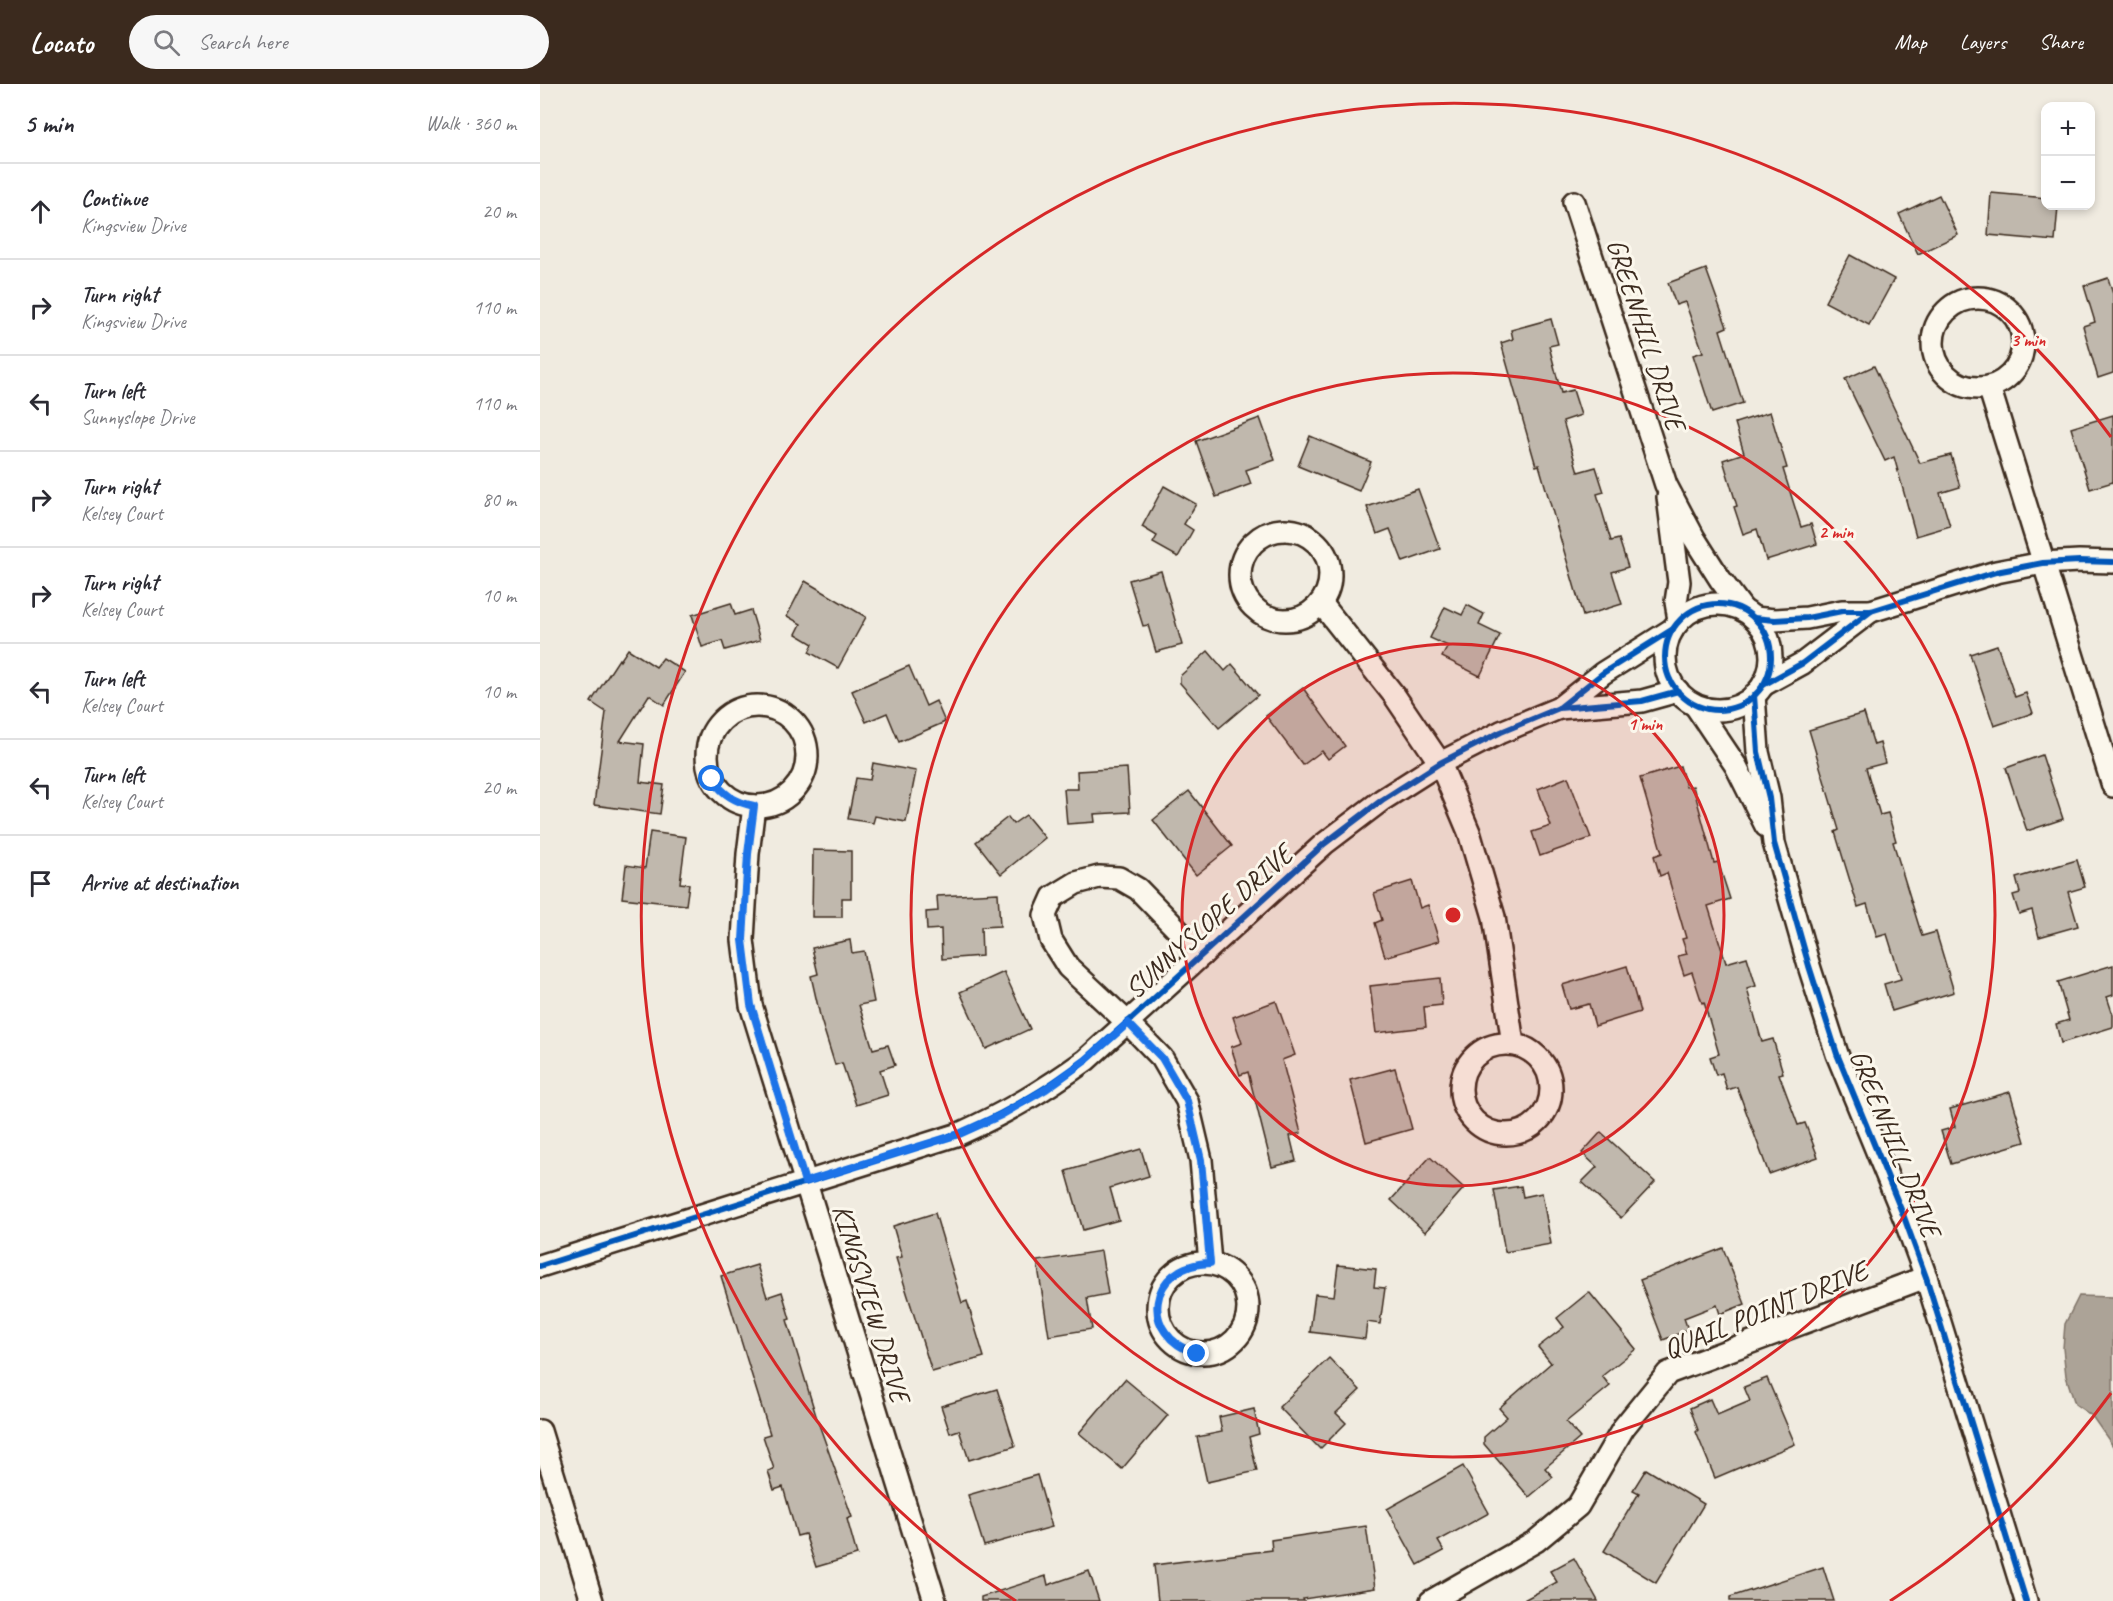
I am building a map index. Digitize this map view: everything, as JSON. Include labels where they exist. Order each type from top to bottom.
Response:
[{"type":"street","name":"GREENHILL DRIVE","points":[[1574,202],[1666,484],[1704,554],[1748,614]]},
{"type":"street","points":[[1981,298],[2002,304],[2013,314],[2021,327],[2024,342],[2022,356],[2015,370],[2005,380],[1992,387],[1976,389],[1962,386],[1948,378],[1938,366],[1933,351],[1933,336],[1937,321],[1947,309],[1960,301],[1981,298]]},
{"type":"street","points":[[1992,387],[1991,393],[2113,786]]},
{"type":"street","name":"GREENHILL DRIVE","points":[[1666,484],[1679,582],[1676,624]]},
{"type":"street","points":[[1298,531],[1311,538],[1322,549],[1328,562],[1330,576],[1328,590],[1321,603],[1310,614],[1295,620],[1280,621],[1265,617],[1252,608],[1239,580],[1240,565],[1246,550],[1257,539],[1269,532],[1298,531]]},
{"type":"street","points":[[1871,611],[1803,663],[1758,690],[1741,705],[1725,709],[1708,709],[1695,705],[1678,691],[1667,672],[1665,657],[1667,642],[1676,624],[1690,612],[1703,606],[1730,605],[1748,614],[1775,620],[1807,618],[1842,610],[1871,611],[1996,573],[2043,563],[2113,562]]},
{"type":"street","points":[[1321,603],[1394,695],[1440,763],[1469,832],[1492,908],[1513,1044]]},
{"type":"street","points":[[1748,614],[1763,630],[1769,644],[1768,674],[1758,690]]},
{"type":"street","name":"SUNNYSLOPE DRIVE","points":[[540,1266],[959,1134],[1001,1115],[1086,1060],[1324,844],[1382,800],[1440,763],[1501,732],[1559,708],[1603,673],[1676,624]]},
{"type":"street","name":"GREENHILL DRIVE","points":[[1758,690],[1758,752],[1769,798],[1774,843],[1809,966],[1838,1054],[1926,1276],[2026,1601]]},
{"type":"street","name":"SUNNYSLOPE DRIVE","points":[[1559,708],[1642,701],[1678,691]]},
{"type":"street","points":[[758,705],[774,708],[788,716],[798,728],[805,742],[807,758],[804,774],[796,788],[784,798],[770,805],[754,806],[737,803],[723,793],[712,779],[707,763],[708,745],[714,729],[725,716],[741,708],[758,705]]},
{"type":"street","name":"GREENHILL DRIVE","points":[[1695,705],[1736,766],[1774,843]]},
{"type":"street","name":"KINGSVIEW DRIVE","points":[[754,806],[748,854],[743,940],[751,1005],[934,1601]]},
{"type":"street","points":[[1202,955],[1138,889],[1119,878],[1098,877],[1076,884],[1053,897],[1045,915],[1051,940],[1068,967],[1162,1058],[1187,1101],[1201,1160],[1210,1263]]},
{"type":"street","points":[[1497,1044],[1513,1044],[1526,1048],[1538,1056],[1551,1082],[1551,1096],[1547,1110],[1539,1121],[1527,1130],[1514,1134],[1499,1134],[1484,1130],[1463,1106],[1460,1090],[1462,1075],[1470,1061],[1482,1050],[1497,1044]]},
{"type":"street","points":[[1194,1263],[1210,1263],[1223,1267],[1235,1275],[1244,1287],[1248,1301],[1248,1315],[1244,1329],[1236,1340],[1224,1349],[1197,1354],[1181,1349],[1169,1339],[1161,1325],[1158,1309],[1160,1294],[1167,1280],[1179,1269],[1194,1263]]},
{"type":"street","name":"QUAIL POINT DRIVE","points":[[1431,1601],[1536,1541],[1578,1506],[1624,1427],[1668,1373],[1926,1276]]},
{"type":"street","points":[[540,1431],[592,1601]]},
{"type":"shaded area","points":[[2079,1296],[2113,1297],[2113,1446],[2092,1416],[2075,1404],[2066,1376],[2063,1348],[2065,1324]]},
{"type":"building","points":[[1991,193],[2041,198],[2041,210],[2058,210],[2055,241],[1988,235]]},
{"type":"building","points":[[1939,195],[1958,235],[1918,254],[1899,214]]},
{"type":"building","points":[[1850,255],[1894,279],[1869,325],[1825,302]]},
{"type":"building","points":[[1706,269],[1727,327],[1720,330],[1743,403],[1712,413],[1693,355],[1703,352],[1685,302],[1676,305],[1668,283]]},
{"type":"building","points":[[2108,278],[2113,294],[2113,373],[2098,378],[2083,326],[2095,322],[2084,286]]},
{"type":"building","points":[[1551,319],[1558,344],[1549,346],[1561,393],[1573,390],[1581,415],[1563,421],[1578,472],[1596,467],[1604,492],[1597,494],[1611,541],[1619,539],[1628,567],[1612,572],[1622,604],[1583,616],[1539,465],[1536,466],[1501,343],[1513,339],[1511,330]]},
{"type":"building","points":[[1874,366],[1920,463],[1951,455],[1960,487],[1940,493],[1950,526],[1916,536],[1894,457],[1885,461],[1845,379]]},
{"type":"building","points":[[1770,412],[1787,468],[1783,469],[1801,527],[1811,524],[1817,544],[1766,560],[1757,529],[1743,534],[1723,460],[1744,453],[1735,423]]},
{"type":"building","points":[[2113,415],[2113,482],[2090,489],[2071,428]]},
{"type":"building","points":[[1260,418],[1275,460],[1246,470],[1251,484],[1216,497],[1196,441]]},
{"type":"building","points":[[1310,436],[1371,462],[1359,491],[1298,466]]},
{"type":"building","points":[[1164,486],[1196,504],[1184,524],[1193,530],[1178,557],[1153,543],[1157,536],[1142,527]]},
{"type":"building","points":[[1418,489],[1440,549],[1403,562],[1390,529],[1377,534],[1367,507]]},
{"type":"building","points":[[1161,571],[1182,645],[1156,652],[1148,625],[1143,626],[1129,580]]},
{"type":"building","points":[[805,581],[866,617],[838,668],[809,652],[813,644],[796,634],[801,624],[787,616]]},
{"type":"building","points":[[731,603],[735,615],[751,610],[760,640],[725,650],[722,641],[702,647],[692,615]]},
{"type":"building","points":[[1467,605],[1484,614],[1479,625],[1500,635],[1480,676],[1442,657],[1448,646],[1430,638],[1445,607],[1462,615]]},
{"type":"building","points":[[1997,645],[2015,697],[2026,693],[2033,713],[1994,726],[1970,654]]},
{"type":"building","points":[[628,649],[656,667],[663,658],[685,672],[664,705],[649,695],[620,741],[644,744],[640,782],[664,785],[660,814],[594,805],[606,712],[591,702]]},
{"type":"building","points":[[1208,651],[1225,671],[1232,664],[1258,695],[1219,728],[1180,683],[1180,676]]},
{"type":"building","points":[[909,666],[926,706],[936,701],[945,722],[899,742],[887,713],[866,722],[852,691]]},
{"type":"building","points":[[1303,688],[1345,746],[1328,759],[1322,751],[1303,765],[1266,716]]},
{"type":"building","points":[[1864,713],[1874,745],[1880,743],[1885,763],[1866,768],[1880,815],[1888,813],[1896,841],[1893,842],[1922,936],[1936,932],[1954,992],[1892,1011],[1884,984],[1901,979],[1887,934],[1877,937],[1867,904],[1858,907],[1835,832],[1839,830],[1809,730]]},
{"type":"building","points":[[2042,755],[2063,819],[2027,831],[2006,768]]},
{"type":"building","points":[[873,763],[916,771],[906,822],[875,816],[873,823],[848,819],[856,778],[870,780]]},
{"type":"building","points":[[1680,766],[1686,787],[1693,786],[1714,863],[1718,862],[1730,899],[1708,906],[1726,963],[1747,957],[1756,986],[1747,989],[1762,1042],[1773,1039],[1783,1073],[1779,1074],[1798,1125],[1805,1123],[1818,1157],[1769,1174],[1737,1087],[1727,1090],[1722,1073],[1716,1075],[1710,1057],[1719,1054],[1704,1002],[1702,1003],[1692,972],[1684,975],[1678,956],[1687,954],[1682,939],[1686,938],[1667,873],[1660,876],[1654,856],[1662,853],[1640,778]]},
{"type":"building","points":[[1127,768],[1130,812],[1094,814],[1095,822],[1067,824],[1064,789],[1078,789],[1077,771]]},
{"type":"building","points":[[1568,777],[1591,838],[1540,856],[1532,832],[1551,826],[1538,789]]},
{"type":"building","points":[[1189,791],[1232,846],[1196,875],[1153,820]]},
{"type":"building","points":[[1026,815],[1045,838],[1001,874],[976,842],[1008,817],[1013,824]]},
{"type":"building","points":[[650,832],[686,837],[680,883],[689,884],[686,905],[622,898],[626,865],[645,868]]},
{"type":"building","points":[[813,850],[851,851],[851,898],[842,898],[842,917],[812,917]]},
{"type":"building","points":[[2077,860],[2085,887],[2068,892],[2078,926],[2039,937],[2032,910],[2019,914],[2013,895],[2020,893],[2016,878]]},
{"type":"building","points":[[1412,881],[1420,908],[1428,905],[1439,941],[1385,957],[1375,923],[1382,920],[1374,893]]},
{"type":"building","points":[[998,893],[1000,926],[981,927],[982,956],[942,959],[941,929],[927,930],[926,912],[938,911],[937,896]]},
{"type":"building","points":[[850,940],[852,953],[864,951],[874,1002],[859,1005],[873,1049],[888,1045],[895,1065],[880,1070],[888,1095],[856,1105],[842,1063],[835,1065],[821,1020],[811,976],[818,974],[812,948]]},
{"type":"building","points":[[2113,965],[2113,995],[2107,997],[2113,1015],[2113,1027],[2061,1043],[2056,1024],[2069,1020],[2058,982]]},
{"type":"building","points":[[1627,966],[1640,1012],[1595,1026],[1589,1004],[1569,1009],[1562,985]]},
{"type":"building","points":[[1004,972],[1030,1029],[986,1049],[960,992]]},
{"type":"building","points":[[1440,978],[1442,1005],[1424,1007],[1426,1027],[1376,1033],[1370,986]]},
{"type":"building","points":[[1276,1001],[1295,1055],[1282,1060],[1301,1133],[1290,1136],[1296,1161],[1272,1167],[1248,1072],[1240,1075],[1231,1047],[1242,1043],[1233,1017]]},
{"type":"building","points":[[1395,1068],[1412,1129],[1366,1142],[1350,1080]]},
{"type":"building","points":[[2010,1092],[2025,1142],[1951,1164],[1941,1131],[1955,1127],[1950,1109]]},
{"type":"building","points":[[1601,1132],[1655,1182],[1621,1218],[1582,1182],[1597,1167],[1582,1153]]},
{"type":"building","points":[[1141,1149],[1149,1176],[1110,1188],[1119,1220],[1083,1230],[1066,1171]]},
{"type":"building","points":[[1430,1157],[1464,1188],[1425,1232],[1391,1200]]},
{"type":"building","points":[[1521,1186],[1523,1197],[1542,1193],[1551,1244],[1505,1252],[1494,1190]]},
{"type":"building","points":[[935,1213],[962,1303],[967,1301],[984,1357],[932,1372],[896,1258],[902,1257],[893,1226]]},
{"type":"building","points":[[1723,1248],[1745,1304],[1720,1314],[1717,1305],[1684,1318],[1688,1330],[1663,1340],[1640,1280]]},
{"type":"building","points":[[1101,1251],[1108,1294],[1087,1298],[1092,1329],[1049,1336],[1037,1261]]},
{"type":"building","points":[[757,1265],[767,1297],[782,1292],[790,1319],[787,1320],[817,1419],[852,1517],[847,1519],[857,1555],[816,1567],[805,1534],[797,1536],[783,1487],[774,1490],[768,1471],[774,1469],[763,1436],[770,1434],[721,1276]]},
{"type":"building","points":[[1338,1265],[1376,1269],[1374,1287],[1385,1288],[1380,1324],[1367,1322],[1365,1339],[1310,1332],[1315,1294],[1334,1296]]},
{"type":"building","points":[[1589,1292],[1636,1349],[1602,1376],[1610,1386],[1566,1422],[1580,1438],[1545,1468],[1553,1477],[1529,1497],[1484,1444],[1484,1437],[1507,1417],[1499,1408],[1551,1363],[1538,1347],[1564,1327],[1557,1318]]},
{"type":"building","points":[[1329,1358],[1360,1390],[1336,1413],[1346,1423],[1320,1449],[1279,1407]]},
{"type":"building","points":[[1767,1378],[1795,1444],[1715,1478],[1696,1432],[1698,1430],[1690,1408],[1710,1399],[1717,1415],[1750,1401],[1744,1387]]},
{"type":"building","points":[[1125,1379],[1168,1415],[1122,1469],[1079,1433]]},
{"type":"building","points":[[997,1389],[1015,1446],[969,1460],[959,1430],[950,1433],[941,1406]]},
{"type":"building","points":[[1254,1409],[1259,1434],[1249,1437],[1257,1471],[1207,1482],[1197,1437],[1222,1432],[1219,1417]]},
{"type":"building","points":[[1463,1466],[1489,1513],[1438,1541],[1444,1551],[1418,1565],[1387,1509]]},
{"type":"building","points":[[1646,1469],[1704,1504],[1656,1583],[1604,1551],[1639,1493],[1633,1490]]},
{"type":"building","points":[[1037,1475],[1052,1527],[984,1546],[968,1495]]},
{"type":"building","points":[[1366,1526],[1375,1588],[1303,1599],[1304,1601],[1158,1601],[1154,1565],[1272,1550],[1271,1540]]},
{"type":"building","points":[[1574,1558],[1598,1601],[1522,1601],[1557,1582],[1550,1571]]},
{"type":"building","points":[[1823,1567],[1834,1601],[1730,1601],[1730,1597]]},
{"type":"building","points":[[1089,1571],[1099,1601],[981,1601],[981,1597],[1046,1576],[1048,1585]]},
{"type":"cycle path","points":[[1754,618],[1775,620],[1807,618],[1842,611],[1871,611],[1996,572],[2043,563],[2113,562]]},
{"type":"cycle path","points":[[1718,604],[1738,608],[1755,620],[1767,637],[1771,657],[1767,677],[1755,694],[1738,706],[1718,710],[1698,706],[1681,694],[1669,677],[1665,657],[1669,637],[1681,620],[1698,608],[1718,604]]},
{"type":"cycle path","points":[[1763,685],[1803,663],[1871,611]]},
{"type":"cycle path","points":[[540,1266],[959,1134],[993,1118],[1040,1091],[1086,1060],[1324,844],[1382,800],[1440,763],[1501,732],[1559,708],[1603,673],[1673,629]]},
{"type":"cycle path","points":[[1559,708],[1642,701],[1678,691]]},
{"type":"cycle path","points":[[1754,695],[1758,752],[1769,798],[1774,843],[1809,966],[1837,1054],[1904,1217],[1926,1277],[2026,1601]]},
{"type":"route","points":[[712,779],[723,793],[737,803],[754,806],[748,854],[743,940],[751,1005],[805,1182],[959,1134],[1001,1115],[1046,1089],[1086,1060],[1128,1023],[1162,1058],[1187,1101],[1201,1160],[1210,1263],[1194,1263],[1179,1269],[1167,1280],[1160,1294],[1158,1309],[1161,1325],[1169,1339],[1181,1349],[1197,1354]]}]
